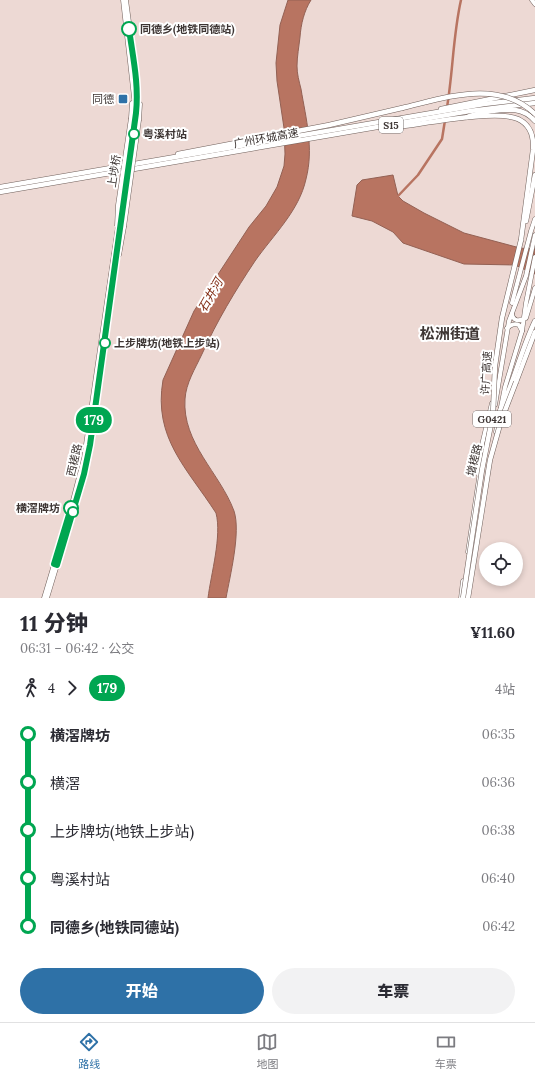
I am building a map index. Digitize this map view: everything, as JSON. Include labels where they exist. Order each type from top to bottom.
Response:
[{"type":"highway","points":[[398,119],[446,107],[535,90]]},
{"type":"highway","points":[[0,187],[119,167],[209,147],[248,145],[349,120],[475,92],[510,98],[535,114]]},
{"type":"highway","name":"广州环城高速","points":[[0,192],[248,145],[484,104],[535,98]]},
{"type":"highway","name":"广州环城高速","points":[[248,145],[355,131],[470,111],[535,103]]},
{"type":"highway","points":[[459,119],[477,113],[510,109],[526,113],[535,121]]},
{"type":"highway","points":[[355,131],[489,116],[517,118],[523,122],[532,133],[534,140],[521,240]]},
{"type":"highway","name":"许广高速","points":[[462,598],[481,477],[493,414],[495,366],[502,318],[535,175]]},
{"type":"highway","points":[[532,191],[535,180]]},
{"type":"highway","points":[[500,411],[518,361],[535,321]]},
{"type":"highway","points":[[516,382],[535,332]]},
{"type":"highway","name":"G0421","points":[[469,598],[490,460],[501,421],[516,382],[535,341]]},
{"type":"main road","points":[[123,0],[135,89]]},
{"type":"main road","points":[[126,0],[135,63],[135,89]]},
{"type":"main road","points":[[532,0],[535,4]]},
{"type":"main road","name":"上埗桥","points":[[120,226],[135,119],[135,89]]},
{"type":"main road","points":[[509,321],[527,245],[535,219]]},
{"type":"main road","name":"西槎路","points":[[44,598],[84,458],[114,252],[120,226]]},
{"type":"main road","name":"西槎路","points":[[47,598],[80,489],[89,452],[120,226]]},
{"type":"main road","name":"增槎路","points":[[469,598],[489,470],[500,411],[524,324],[528,276],[535,235]]},
{"type":"main road","name":"增槎路","points":[[462,598],[479,476],[489,435],[501,372],[507,328],[512,311],[535,257]]},
{"type":"main road","points":[[524,324],[535,288]]},
{"type":"main road","points":[[512,311],[513,318],[515,320],[524,318]]},
{"type":"main road","points":[[507,328],[512,324],[517,324],[522,331]]},
{"type":"main road","points":[[479,476],[482,445],[495,388],[501,372]]},
{"type":"main road","points":[[481,467],[486,466],[489,470]]},
{"type":"water","name":"石井河","points":[[288,0],[311,0],[306,9],[302,22],[297,63],[307,122],[309,145],[308,167],[303,191],[292,212],[255,261],[233,295],[191,376],[185,399],[189,430],[195,444],[228,497],[236,520],[236,542],[226,598],[208,598],[217,544],[218,522],[216,513],[184,466],[168,436],[163,419],[161,401],[163,380],[194,311],[249,227],[266,206],[277,187],[284,166],[284,128],[277,81],[276,63],[280,25]]},
{"type":"water","points":[[393,175],[398,196],[403,201],[424,213],[464,233],[520,248],[535,249],[535,274],[515,265],[464,264],[403,243],[393,232],[372,221],[352,216],[357,185],[362,180]]},
{"type":"waterway","points":[[447,107],[456,27],[461,0]]},
{"type":"waterway","points":[[398,196],[418,175],[442,139],[446,114]]},
{"type":"bus line","name":"179","points":[[71,508],[54,564],[57,565],[88,459],[125,198],[138,97],[135,63],[129,29]]},
{"type":"place","name":"同德乡(地铁同德站)","points":[[129,29]]},
{"type":"place","name":"同德","points":[[123,99]]},
{"type":"place","name":"粤溪村站","points":[[134,134]]},
{"type":"place","name":"上步牌坊(地铁上步站)","points":[[105,343]]},
{"type":"place","name":"横滘牌坊","points":[[71,508]]},
{"type":"district","name":"松洲街道","points":[[450,333]]}]
